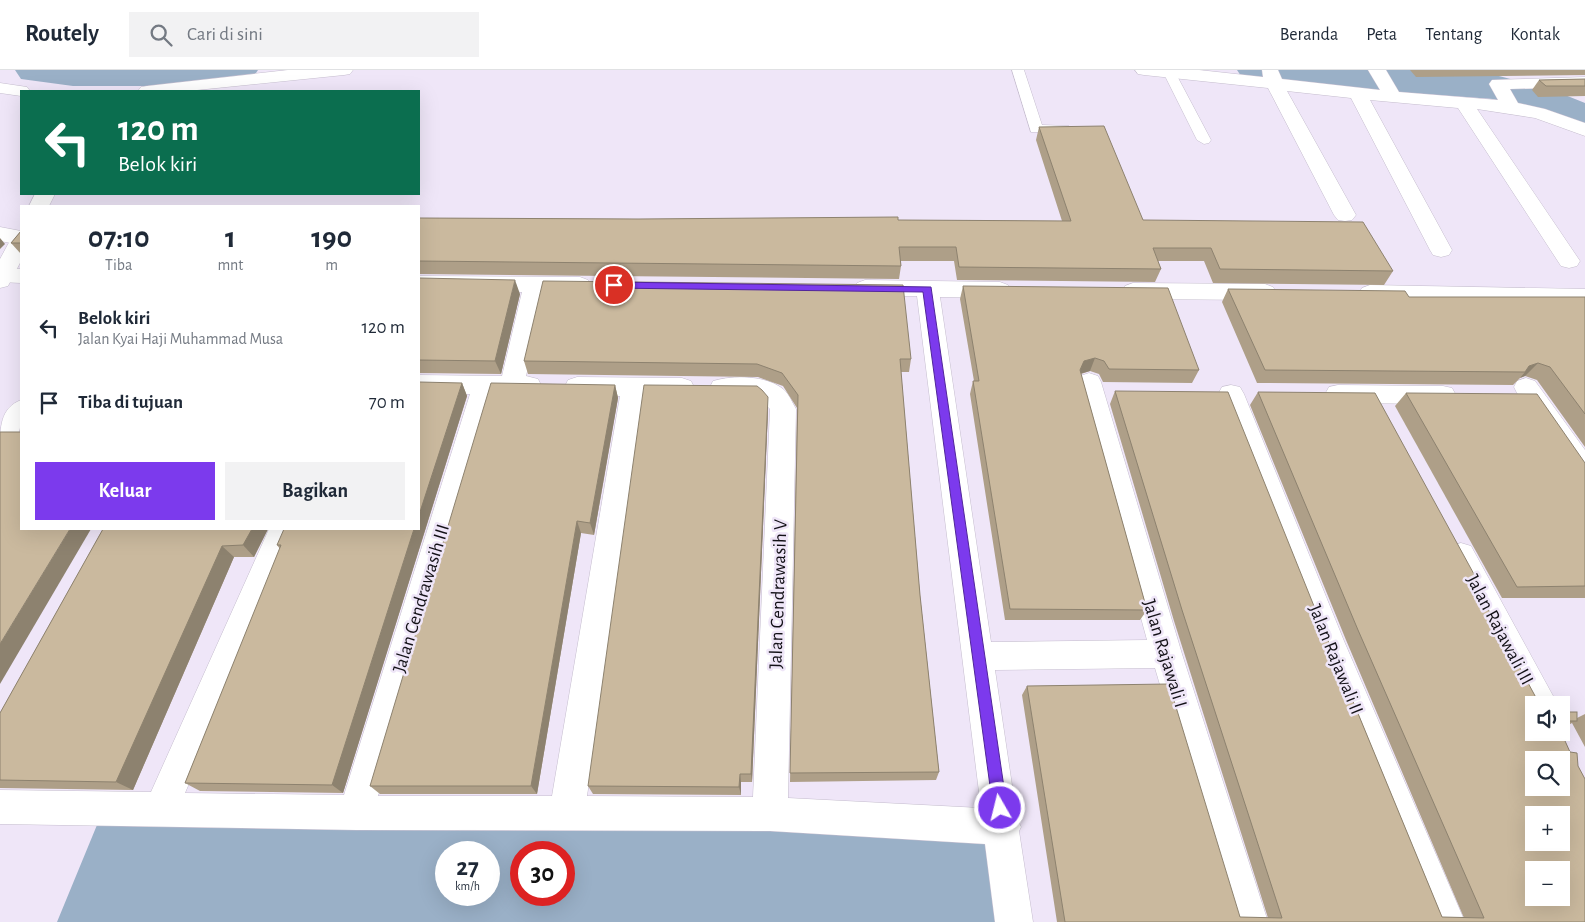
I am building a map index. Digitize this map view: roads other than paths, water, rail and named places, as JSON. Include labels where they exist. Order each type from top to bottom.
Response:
[{"type":"street","points":[[155,90],[344,70]]},
{"type":"street","points":[[1144,70],[1272,77],[1358,94],[1391,92],[1464,103],[1504,95],[1585,130]]},
{"type":"street","points":[[1377,70],[1391,92]]},
{"type":"street","points":[[1272,77],[1345,215]]},
{"type":"street","points":[[1504,95],[1505,83],[1585,82]]},
{"type":"street","points":[[0,88],[20,91]]},
{"type":"street","points":[[1358,94],[1441,250]]},
{"type":"street","points":[[1464,103],[1569,261]]},
{"type":"street","points":[[0,234],[20,239]]},
{"type":"street","points":[[8,278],[20,242]]},
{"type":"street","points":[[420,283],[604,285]]},
{"type":"street","name":"Jalan Cendrawasih III","points":[[356,813],[498,384],[535,284]]},
{"type":"street","points":[[839,288],[1016,290]]},
{"type":"street","points":[[928,289],[1003,827],[1014,922]]},
{"type":"street","points":[[1114,290],[1282,292]]},
{"type":"street","points":[[1350,293],[1585,296]]},
{"type":"street","points":[[420,384],[634,387],[567,813]]},
{"type":"street","name":"Jalan Cendrawasih V","points":[[634,387],[758,388],[772,392],[779,400],[783,409],[770,814]]},
{"type":"street","name":"Jalan Rajawali I","points":[[1097,389],[1166,654],[1249,922]]},
{"type":"street","points":[[1521,393],[1585,471]]},
{"type":"street","name":"Jalan Rajawali II","points":[[1234,394],[1329,642],[1446,922]]},
{"type":"street","points":[[1317,394],[1464,396]]},
{"type":"street","points":[[1374,394],[1388,420]]},
{"type":"street","points":[[0,439],[20,411]]},
{"type":"street","points":[[161,809],[283,530]]},
{"type":"street","name":"Jalan Rajawali III","points":[[1449,532],[1537,696]]},
{"type":"street","points":[[978,656],[1166,654]]},
{"type":"street","points":[[0,807],[356,813],[770,814],[1003,827]]},
{"type":"lane","points":[[1018,70],[1036,129],[1078,129]]},
{"type":"lane","points":[[1169,72],[1204,140]]},
{"type":"water","points":[[104,808],[1003,827],[1014,922],[57,922]]},
{"type":"waterway","points":[[35,70],[73,74],[163,74]]},
{"type":"waterway","points":[[185,74],[238,70]]},
{"type":"waterway","points":[[1257,70],[1495,87],[1535,98],[1585,118]]}]
